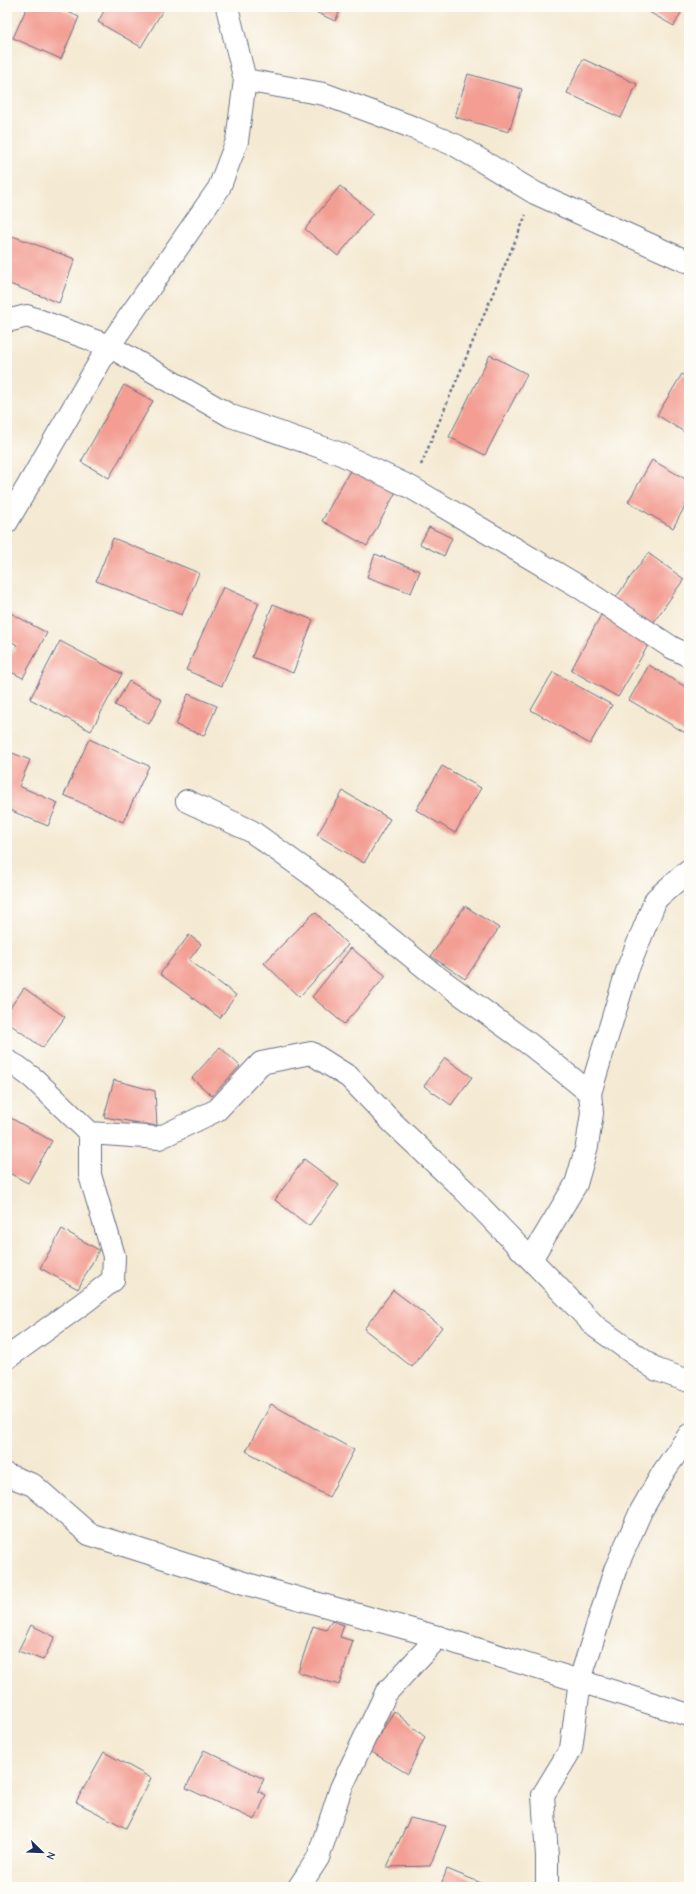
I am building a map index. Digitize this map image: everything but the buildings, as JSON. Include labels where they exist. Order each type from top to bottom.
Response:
[{"type":"street","points":[[7,522],[109,346],[219,188],[237,141],[245,80],[227,7]]},
{"type":"street","points":[[245,80],[324,94],[412,127],[456,146],[535,193],[686,261]]},
{"type":"street","points":[[7,321],[27,316],[109,346],[231,416],[341,454],[412,488],[578,586],[671,647],[689,656]]},
{"type":"street","points":[[187,801],[257,835],[311,874],[433,974],[532,1046],[590,1093]]},
{"type":"street","points":[[531,1258],[576,1184],[587,1146],[592,1113],[590,1093],[628,968],[656,899],[689,870]]},
{"type":"street","points":[[7,1061],[18,1066],[34,1079],[90,1133],[159,1138],[217,1110],[261,1063],[311,1053],[349,1077],[392,1122],[531,1258],[596,1327],[657,1370],[689,1381]]},
{"type":"street","points":[[7,1358],[113,1280],[114,1256],[90,1175],[90,1133]]},
{"type":"street","points":[[547,1887],[547,1857],[543,1795],[571,1749],[580,1680],[615,1570],[641,1511],[664,1471],[689,1435]]},
{"type":"street","points":[[7,1475],[33,1485],[89,1534],[247,1584],[438,1637],[689,1715]]},
{"type":"street","points":[[300,1887],[318,1858],[341,1788],[386,1693],[438,1637]]},
{"type":"path","points":[[412,488],[535,193]]}]
